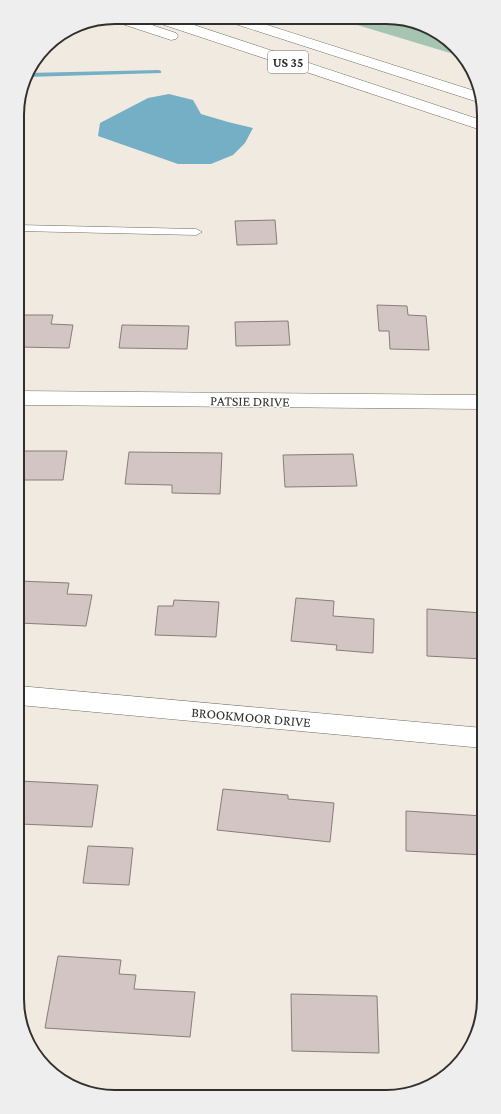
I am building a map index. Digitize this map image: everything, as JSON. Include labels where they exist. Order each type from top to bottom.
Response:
[{"type":"main road","points":[[134,24],[265,67],[423,108]]},
{"type":"main road","name":"US 35","points":[[175,24],[423,108],[477,124]]},
{"type":"main road","name":"US 35","points":[[252,24],[475,96]]},
{"type":"main road","name":"PATSIE DRIVE","points":[[24,398],[477,402]]},
{"type":"main road","name":"BROOKMOOR DRIVE","points":[[24,695],[477,737]]},
{"type":"lane","points":[[24,228],[196,232]]},
{"type":"green space","points":[[354,24],[386,24],[416,29],[437,39],[454,54]]},
{"type":"water","points":[[169,94],[193,100],[201,114],[253,128],[245,143],[233,155],[211,164],[178,164],[98,136],[100,123],[148,98]]},
{"type":"building","points":[[275,220],[277,244],[237,245],[235,221]]},
{"type":"building","points":[[377,305],[407,306],[408,315],[426,316],[429,350],[390,349],[389,331],[379,331]]},
{"type":"building","points":[[24,315],[53,315],[51,324],[73,325],[69,348],[24,347]]},
{"type":"building","points":[[288,321],[290,345],[236,346],[235,322]]},
{"type":"building","points":[[122,325],[189,326],[187,349],[119,348]]},
{"type":"building","points":[[24,451],[67,451],[63,480],[24,480]]},
{"type":"building","points":[[129,452],[222,453],[220,494],[172,493],[172,485],[125,484]]},
{"type":"building","points":[[353,454],[357,486],[285,487],[283,455]]},
{"type":"building","points":[[24,581],[69,583],[67,594],[92,595],[86,626],[24,623]]},
{"type":"building","points":[[296,598],[334,601],[333,616],[374,619],[373,653],[336,650],[337,645],[291,641]]},
{"type":"building","points":[[174,600],[219,602],[216,637],[155,635],[158,606],[173,606]]},
{"type":"building","points":[[427,609],[477,613],[477,659],[427,656]]},
{"type":"building","points":[[24,781],[98,785],[92,827],[24,824]]},
{"type":"building","points":[[223,789],[288,795],[288,799],[334,803],[330,842],[217,830]]},
{"type":"building","points":[[406,811],[477,816],[477,855],[406,851]]},
{"type":"building","points":[[88,846],[133,848],[129,885],[83,883]]},
{"type":"building","points":[[58,956],[121,960],[119,974],[136,975],[134,989],[195,992],[190,1037],[45,1028]]},
{"type":"building","points":[[291,994],[377,996],[379,1053],[292,1051]]},
{"type":"waterway","points":[[33,75],[159,72]]}]
